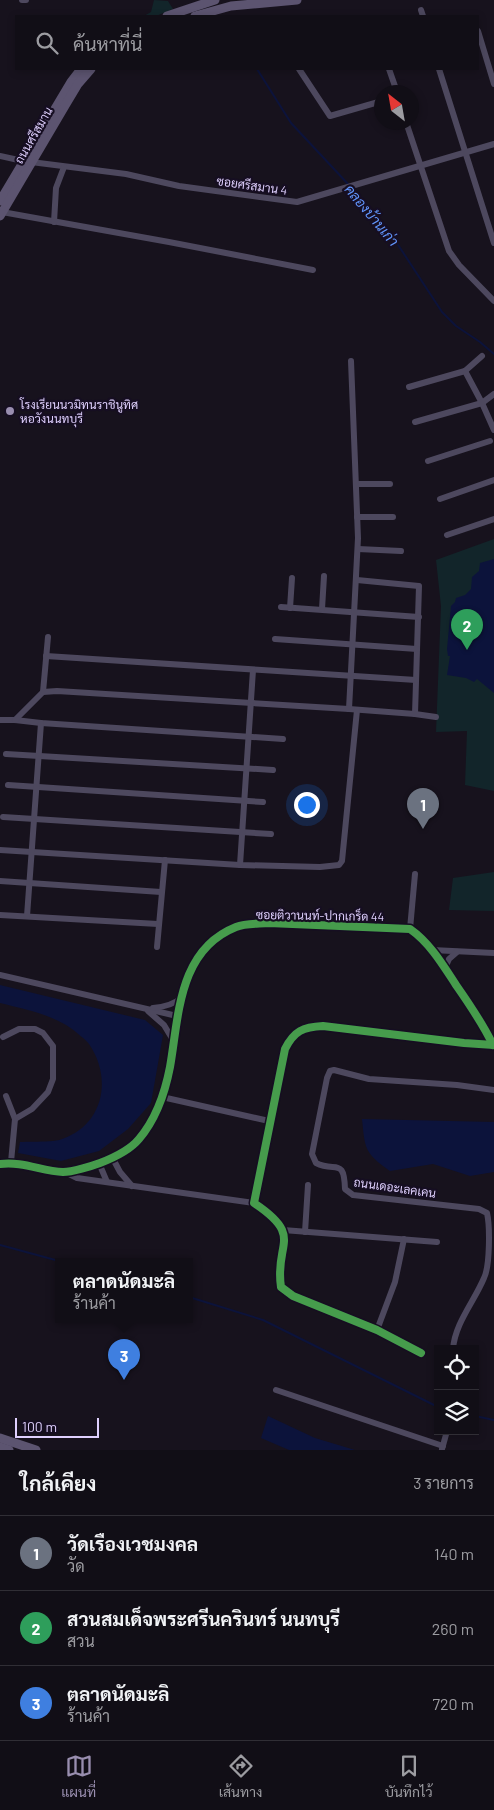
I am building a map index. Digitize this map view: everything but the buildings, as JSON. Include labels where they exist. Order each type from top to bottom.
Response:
[{"type":"main road","points":[[170,15],[203,2],[215,0]]},
{"type":"main road","points":[[199,15],[231,6],[296,0]]},
{"type":"main road","name":"ถนนศรีสมาน","points":[[1,214],[71,82],[80,70]]},
{"type":"main road","name":"ถนนศรีสมาน","points":[[0,201],[78,84],[91,70]]},
{"type":"main road","points":[[0,1438],[36,1450]]},
{"type":"main road","points":[[0,1447],[8,1450]]},
{"type":"street","points":[[479,34],[494,84]]},
{"type":"street","points":[[300,70],[330,116],[374,103]]},
{"type":"street","points":[[389,70],[394,85]]},
{"type":"street","points":[[439,70],[494,243]]},
{"type":"street","points":[[409,130],[448,251],[494,301]]},
{"type":"street","name":"ซอยศรีสมาน 4","points":[[0,156],[27,162],[126,174],[178,186],[294,202],[356,186],[494,144]]},
{"type":"street","points":[[54,222],[56,188],[64,167]]},
{"type":"street","points":[[1,214],[168,242],[313,270]]},
{"type":"street","points":[[409,387],[465,371],[482,356]]},
{"type":"street","points":[[349,709],[358,549],[351,361]]},
{"type":"street","points":[[465,371],[494,430]]},
{"type":"street","points":[[416,422],[482,403],[494,394]]},
{"type":"street","points":[[428,461],[492,443],[491,436],[494,434]]},
{"type":"street","points":[[440,499],[494,480]]},
{"type":"street","points":[[356,484],[390,484]]},
{"type":"street","points":[[357,516],[393,517]]},
{"type":"street","points":[[448,536],[494,519]]},
{"type":"street","points":[[358,549],[401,551]]},
{"type":"street","points":[[322,609],[324,576]]},
{"type":"street","points":[[290,608],[292,578]]},
{"type":"street","points":[[357,580],[418,585],[420,588],[415,714]]},
{"type":"street","points":[[281,607],[419,617]]},
{"type":"street","points":[[15,720],[43,692],[48,637]]},
{"type":"street","points":[[275,639],[417,649]]},
{"type":"street","points":[[46,656],[416,680]]},
{"type":"street","points":[[240,865],[253,670]]},
{"type":"street","points":[[43,692],[57,691],[349,709],[436,717]]},
{"type":"street","points":[[0,850],[240,865],[337,866],[341,864],[357,710]]},
{"type":"street","points":[[0,720],[283,739]]},
{"type":"street","points":[[26,916],[41,723]]},
{"type":"street","points":[[6,754],[273,770]]},
{"type":"street","points":[[8,785],[263,802]]},
{"type":"street","points":[[3,817],[271,834]]},
{"type":"street","points":[[157,947],[165,860]]},
{"type":"street","points":[[415,874],[410,929],[432,950],[445,968],[480,1020],[493,1045]]},
{"type":"street","points":[[0,881],[161,892]]},
{"type":"street","points":[[0,914],[158,924]]},
{"type":"street","name":"ซอยติวานนท์-ปากเกร็ด 44","points":[[0,1164],[11,1162],[65,1172],[100,1163],[137,1141],[151,1123],[162,1097],[170,1067],[176,1016],[194,964],[212,942],[236,927],[270,923],[410,929]]},
{"type":"street","points":[[432,950],[494,953]]},
{"type":"street","points":[[445,968],[449,959],[457,952]]},
{"type":"street","points":[[0,975],[176,1016]]},
{"type":"street","points":[[144,1009],[164,1007],[182,997]]},
{"type":"street","points":[[144,1009],[164,1025],[173,1040]]},
{"type":"street","points":[[254,1203],[285,1049],[290,1039],[304,1029],[323,1026],[493,1045]]},
{"type":"street","points":[[3,1037],[18,1029],[35,1029],[43,1033],[53,1046],[53,1078],[48,1092],[32,1108],[15,1119]]},
{"type":"street","name":"ถนนเดอะเลคเคน","points":[[453,1345],[454,1336],[485,1276],[488,1262],[487,1213],[479,1209],[349,1193],[345,1189],[343,1171],[335,1167],[316,1163],[312,1154],[330,1071],[338,1070],[369,1079],[494,1090]]},
{"type":"street","points":[[6,1096],[15,1119],[11,1162]]},
{"type":"street","points":[[162,1097],[269,1121]]},
{"type":"street","points":[[112,1157],[120,1172],[132,1186]]},
{"type":"street","points":[[100,1163],[107,1182]]},
{"type":"street","points":[[65,1172],[77,1178],[254,1203],[271,1214],[283,1230],[285,1245],[279,1274],[281,1287],[293,1296],[377,1330],[421,1353]]},
{"type":"street","points":[[305,1232],[308,1185]]},
{"type":"street","points":[[283,1230],[437,1242]]},
{"type":"street","points":[[377,1330],[395,1282],[404,1239]]},
{"type":"street","points":[[276,1390],[442,1448],[446,1435]]},
{"type":"green space","points":[[154,0],[168,1],[173,9],[158,15],[146,15],[151,12]]},
{"type":"green space","points":[[494,539],[494,791],[465,785],[467,731],[436,732],[441,606],[436,560]]},
{"type":"green space","points":[[494,872],[494,911],[449,910],[453,878]]},
{"type":"shaded area","points":[[494,559],[494,693],[477,679],[474,682],[466,678],[447,675],[450,656],[448,656],[447,649],[451,606],[456,598],[465,595],[471,589],[472,577],[479,571],[480,563]]},
{"type":"shaded area","points":[[0,985],[145,1020],[163,1035],[151,1103],[128,1129],[99,1151],[61,1161],[18,1153],[20,1142],[62,1139],[76,1132],[87,1123],[95,1112],[100,1099],[102,1086],[101,1072],[89,1044],[81,1036],[55,1019],[0,1003]]},
{"type":"shaded area","points":[[362,1119],[494,1122],[494,1172],[470,1176],[433,1164],[390,1171],[375,1159],[367,1149]]},
{"type":"shaded area","points":[[268,1416],[315,1438],[355,1450],[289,1450],[261,1438]]},
{"type":"waterway","name":"คลองบ้านเก่า","points":[[258,70],[291,123],[348,184]]},
{"type":"waterway","name":"คลองบ้านเก่า","points":[[351,187],[389,231],[442,312],[456,326],[494,354]]},
{"type":"waterway","points":[[0,1245],[55,1260]]},
{"type":"waterway","points":[[193,1298],[263,1320],[434,1405]]},
{"type":"waterway","points":[[479,1417],[494,1420]]},
{"type":"cycle path","points":[[0,1164],[8,1163],[67,1172],[105,1161],[131,1147],[150,1123],[162,1096],[170,1067],[180,1006],[192,968],[202,951],[217,938],[236,927],[248,924],[269,923],[410,929],[424,941],[441,962],[476,1015],[493,1045]]},
{"type":"cycle path","points":[[421,1353],[377,1330],[293,1296],[281,1287],[280,1272],[284,1241],[283,1233],[279,1224],[254,1203],[285,1049],[292,1038],[300,1031],[310,1027],[323,1026],[494,1045]]},
{"type":"place","name":"โรงเรียนนวมิทนราชินูทิศ หอวังนนทบุรี","points":[[10,411]]},
{"type":"place","name":"สวนสมเด็จพระศรีนครินทร์ นนทบุรี","points":[[467,650]]},
{"type":"place","name":"วัดเรืองเวชมงคล","points":[[423,829]]},
{"type":"place","name":"ตลาดนัดมะลิ","points":[[124,1380]]}]
